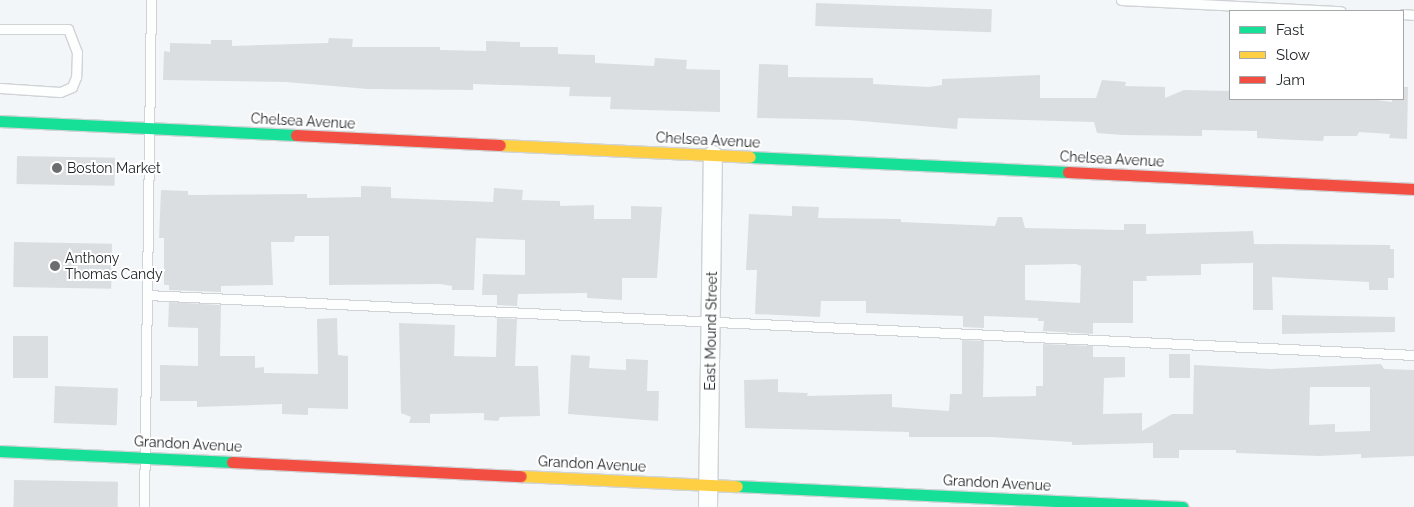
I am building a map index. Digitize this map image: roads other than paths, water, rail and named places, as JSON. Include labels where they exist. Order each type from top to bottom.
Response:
[{"type":"street","name":"Chelsea Avenue","points":[[0,121],[1414,189]]},
{"type":"street","name":"East Mound Street","points":[[708,507],[713,155]]},
{"type":"street","name":"Grandon Avenue","points":[[0,451],[1183,507]]},
{"type":"lane","points":[[144,507],[151,0]]},
{"type":"lane","points":[[1121,0],[1321,10]]},
{"type":"lane","points":[[0,29],[68,30],[77,52],[76,77],[72,87],[60,92],[0,88]]},
{"type":"lane","points":[[147,295],[1414,355]]},
{"type":"place","name":"Boston Market","points":[[57,168]]},
{"type":"place","name":"Anthony Thomas Candy","points":[[55,266]]}]
